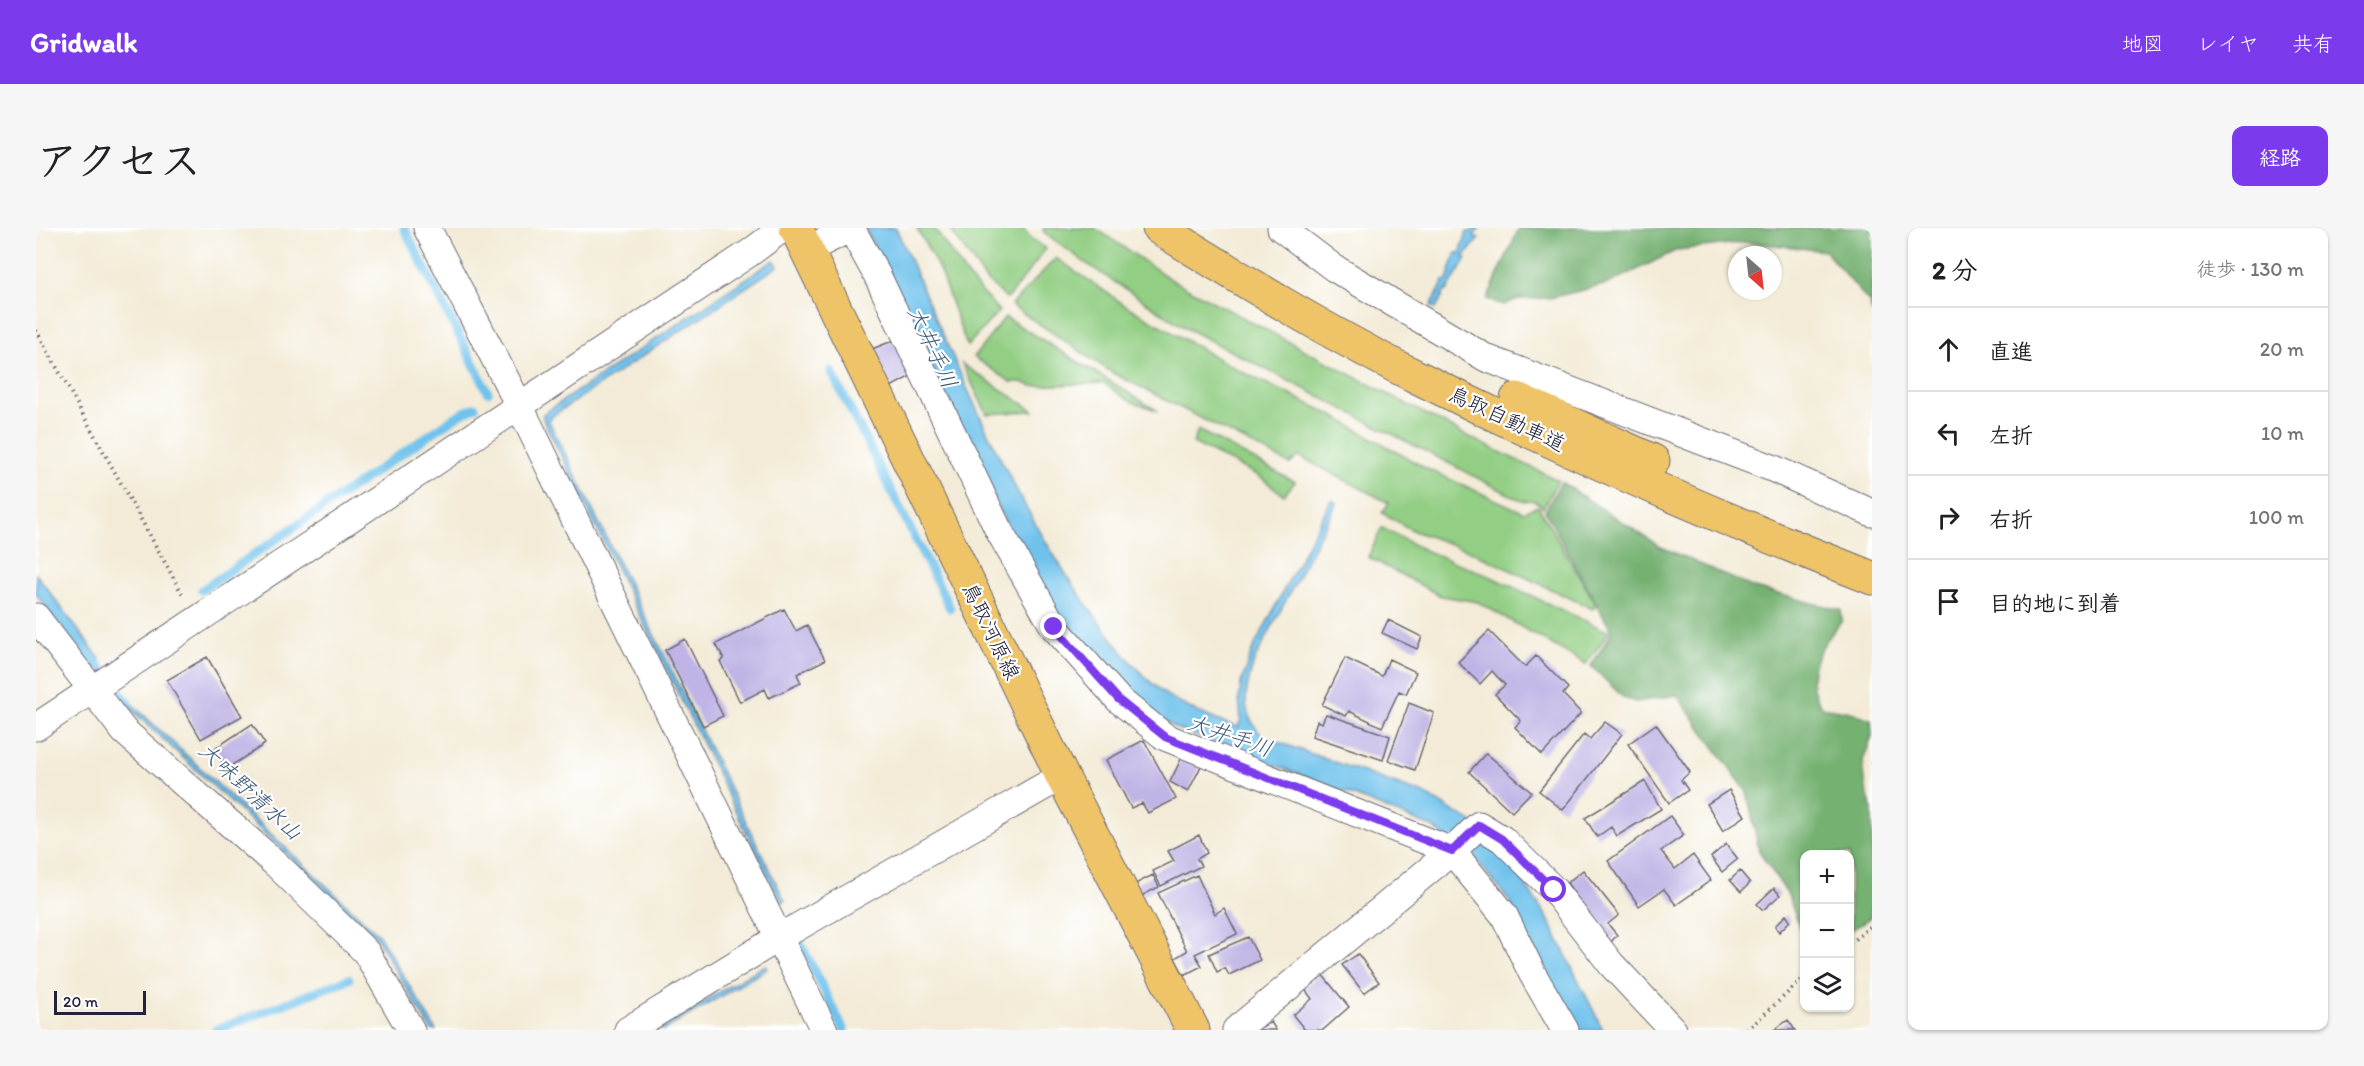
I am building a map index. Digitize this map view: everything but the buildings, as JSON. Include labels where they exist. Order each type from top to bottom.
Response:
[{"type":"main road","name":"鳥取自動車道","points":[[1159,228],[1264,293],[1413,375],[1746,529],[1872,578]]},
{"type":"main road","name":"鳥取自動車道","points":[[1198,228],[1277,276],[1426,357],[1758,509],[1872,554]]},
{"type":"main road","name":"鳥取河原線","points":[[801,239],[1062,776],[1193,1030]]},
{"type":"street","points":[[427,228],[519,405],[824,1030]]},
{"type":"street","points":[[36,727],[751,252],[783,228]]},
{"type":"street","points":[[801,239],[851,228],[877,275],[998,529],[1054,627],[1119,700],[1165,737],[1452,851],[1504,915],[1532,973],[1565,1030]]},
{"type":"street","points":[[1281,228],[1334,268],[1486,358],[1772,468],[1872,513]]},
{"type":"street","points":[[36,617],[124,731],[276,864],[366,952],[411,1030]]},
{"type":"street","points":[[628,1030],[780,937],[1062,776]]},
{"type":"street","points":[[1236,1030],[1452,851],[1479,825],[1502,839],[1554,890],[1611,964],[1673,1030]]},
{"type":"path","points":[[36,330],[196,620]]},
{"type":"path","points":[[1872,762],[1872,768]]},
{"type":"path","points":[[1854,939],[1872,925]]},
{"type":"path","points":[[1748,1030],[1800,982]]},
{"type":"green space","points":[[917,228],[934,228],[968,277],[999,311],[967,346],[939,269]]},
{"type":"green space","points":[[949,228],[1023,228],[1031,238],[1046,249],[1007,299],[986,280]]},
{"type":"green space","points":[[1043,228],[1095,228],[1172,280],[1471,438],[1558,480],[1543,508],[1534,501],[1522,501],[1184,327],[1084,262],[1044,232]]},
{"type":"green space","points":[[1519,228],[1872,228],[1872,313],[1870,303],[1825,251],[1747,242],[1677,250],[1608,284],[1550,298],[1518,299],[1503,305],[1487,299]]},
{"type":"green space","points":[[1056,258],[1128,307],[1238,370],[1330,414],[1425,468],[1523,512],[1538,506],[1596,605],[1593,609],[1470,551],[1414,531],[1382,513],[1389,503],[1299,456],[1290,464],[1113,373],[1011,305]]},
{"type":"green space","points":[[1005,317],[1158,411],[1130,401],[1103,383],[1032,386],[1022,382],[1011,382],[974,357]]},
{"type":"green space","points":[[962,364],[1034,411],[987,414]]},
{"type":"green space","points":[[1198,430],[1295,482],[1284,495],[1257,475],[1193,443]]},
{"type":"green space","points":[[1561,482],[1659,546],[1754,588],[1841,610],[1842,621],[1826,640],[1815,661],[1812,684],[1822,707],[1851,712],[1871,719],[1872,736],[1863,761],[1866,789],[1872,809],[1872,916],[1854,928],[1854,850],[1800,850],[1800,929],[1788,895],[1759,851],[1747,792],[1677,695],[1636,702],[1624,698],[1591,666],[1612,632],[1545,511]]},
{"type":"green space","points":[[1382,528],[1424,550],[1487,575],[1609,632],[1586,664],[1478,602],[1441,596],[1368,557]]},
{"type":"water","name":"大井手川","points":[[865,228],[896,228],[981,419],[1004,466],[1055,557],[1084,601],[1120,648],[1149,681],[1177,701],[1209,717],[1238,727],[1241,719],[1239,699],[1241,683],[1252,651],[1331,500],[1337,503],[1255,659],[1246,700],[1250,719],[1264,737],[1424,794],[1472,822],[1506,857],[1547,917],[1603,1030],[1578,1030],[1551,984],[1510,902],[1480,864],[1434,828],[1175,728],[1124,695],[1061,618],[1025,563]]},
{"type":"water","points":[[1473,228],[1480,228],[1474,236],[1479,238],[1464,257],[1466,259],[1447,291],[1444,292],[1436,309],[1431,306],[1444,281],[1447,280],[1456,253],[1460,254],[1467,232],[1472,232]]},
{"type":"water","points":[[774,260],[778,266],[548,419],[785,901],[781,903],[543,419],[543,414]]},
{"type":"water","points":[[36,574],[100,659],[91,667],[36,594]]},
{"type":"water","points":[[121,694],[379,935],[436,1030],[431,1030],[376,938],[119,698]]},
{"type":"water","points":[[765,965],[767,969],[664,1030],[655,1030]]},
{"type":"waterway","points":[[404,228],[488,392]]},
{"type":"waterway","points":[[831,371],[950,608]]},
{"type":"waterway","points":[[202,590],[460,414],[475,407]]},
{"type":"waterway","name":"大味野清水山","points":[[91,655],[128,703]]},
{"type":"waterway","points":[[800,943],[844,1030]]},
{"type":"waterway","points":[[216,1030],[349,979]]},
{"type":"route","points":[[1054,627],[1119,700],[1165,737],[1452,851],[1479,825],[1502,839],[1554,890]]}]
